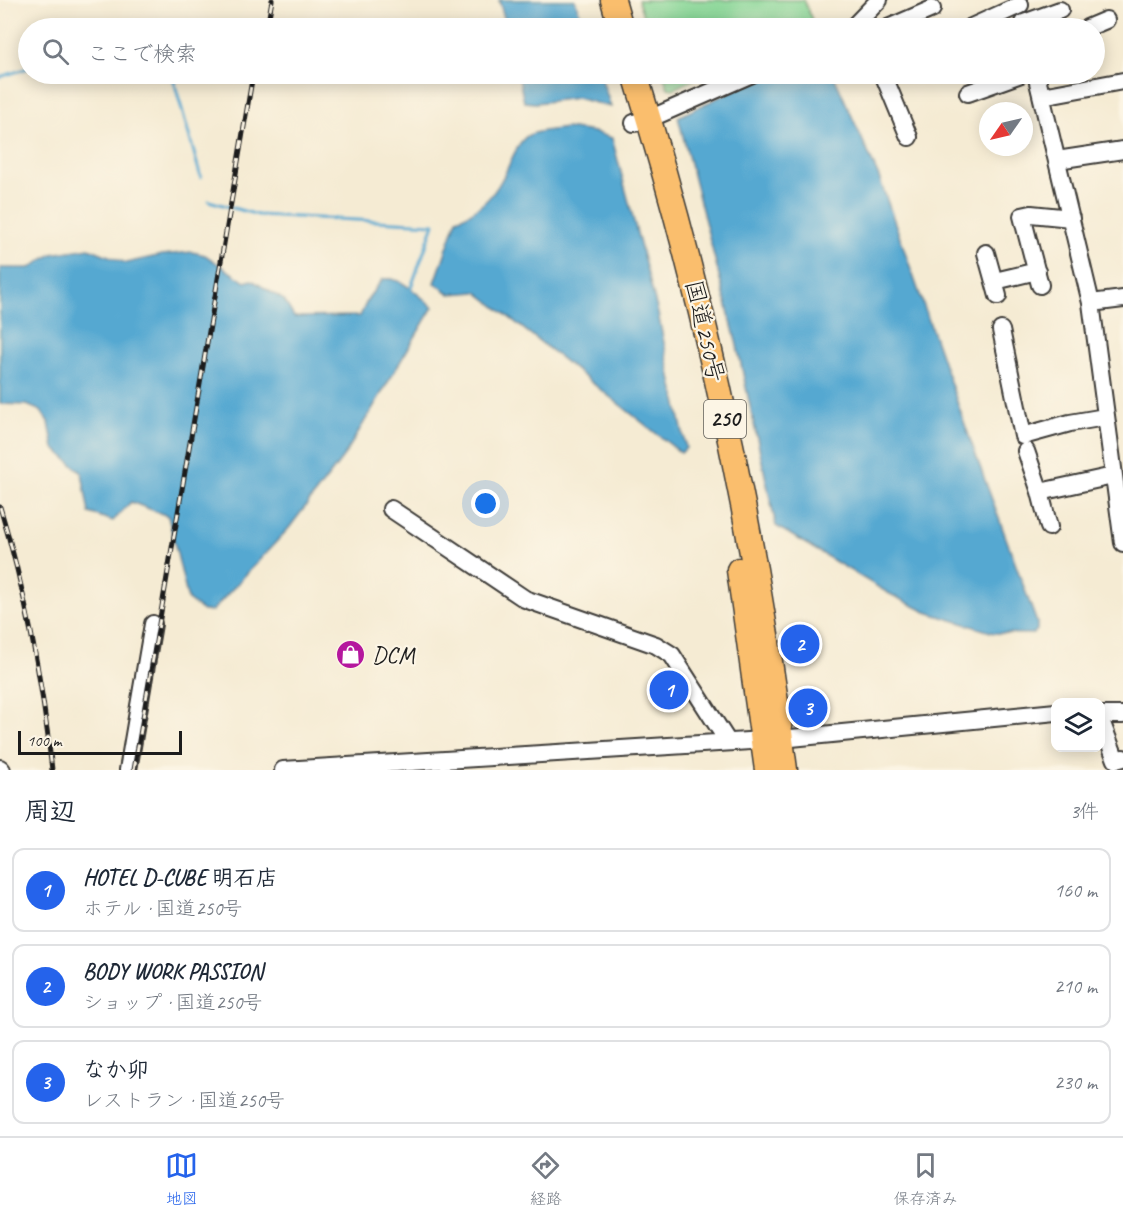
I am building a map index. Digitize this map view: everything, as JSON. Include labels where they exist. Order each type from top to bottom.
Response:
[{"type":"highway","points":[[598,0],[603,18]]},
{"type":"highway","points":[[613,0],[618,18]]},
{"type":"highway","name":"国道250号","points":[[624,84],[642,121],[699,300],[740,484],[763,609],[772,739],[767,770]]},
{"type":"highway","name":"国道250号","points":[[636,84],[642,121]]},
{"type":"highway","name":"国道250号","points":[[772,739],[785,770]]},
{"type":"street","points":[[862,18],[879,0]]},
{"type":"street","points":[[988,18],[1019,2],[1023,18]]},
{"type":"street","points":[[923,18],[932,9]]},
{"type":"street","points":[[1042,18],[1060,10]]},
{"type":"street","points":[[1042,96],[1123,81]]},
{"type":"street","points":[[642,121],[729,84]]},
{"type":"street","points":[[887,84],[909,136]]},
{"type":"street","points":[[968,93],[993,84]]},
{"type":"street","points":[[1039,84],[1091,303],[1123,541]]},
{"type":"street","points":[[1057,160],[1123,150]]},
{"type":"street","points":[[986,253],[997,289],[1038,278],[1022,216],[1031,214],[1071,218]]},
{"type":"street","points":[[1091,303],[1123,299]]},
{"type":"street","points":[[1001,330],[1023,436],[1070,423],[1105,417]]},
{"type":"street","points":[[1026,451],[1049,527]]},
{"type":"street","points":[[1040,492],[1113,476]]},
{"type":"street","points":[[391,509],[525,599],[656,645],[672,655],[728,742]]},
{"type":"street","points":[[128,770],[153,624]]},
{"type":"street","points":[[283,770],[772,739],[1051,712]]},
{"type":"street","points":[[1105,716],[1123,715]]},
{"type":"street","points":[[1105,728],[1116,760],[1123,758]]},
{"type":"green space","points":[[638,0],[804,0],[811,18],[644,18]]},
{"type":"green space","points":[[667,84],[684,84],[673,89],[668,88]]},
{"type":"water","points":[[499,0],[575,0],[581,18],[504,18]]},
{"type":"water","points":[[520,84],[603,84],[611,107],[577,98],[536,103],[524,102]]},
{"type":"water","points":[[747,84],[837,84],[879,177],[1037,623],[1037,630],[1033,634],[994,633],[926,612],[888,593],[776,526],[736,341],[678,117]]},
{"type":"water","points":[[566,128],[594,132],[612,138],[657,309],[686,448],[681,453],[477,292],[450,294],[435,283],[457,219],[477,208],[498,186],[521,142],[533,133]]},
{"type":"water","points":[[89,248],[126,263],[162,255],[192,252],[205,255],[245,282],[252,280],[284,300],[294,317],[360,316],[369,297],[383,279],[403,284],[433,307],[344,456],[289,528],[212,611],[203,611],[188,600],[168,516],[131,502],[113,521],[89,513],[82,473],[54,448],[49,423],[41,411],[27,405],[0,404],[0,268],[30,268],[52,254]]},
{"type":"waterway","points":[[0,77],[18,71]]},
{"type":"waterway","points":[[175,84],[201,178]]},
{"type":"waterway","points":[[209,201],[258,215],[434,224],[410,290]]},
{"type":"railway","points":[[269,18],[272,0]]},
{"type":"railway","points":[[134,770],[251,84]]},
{"type":"railway","points":[[0,507],[18,572],[32,637],[52,770]]},
{"type":"place","name":"BODY WORK PASSION","points":[[800,644]]},
{"type":"place","name":"DCM","points":[[351,655]]},
{"type":"place","name":"HOTEL D-CUBE 明石店","points":[[669,690]]},
{"type":"place","name":"なか卯","points":[[808,708]]}]
